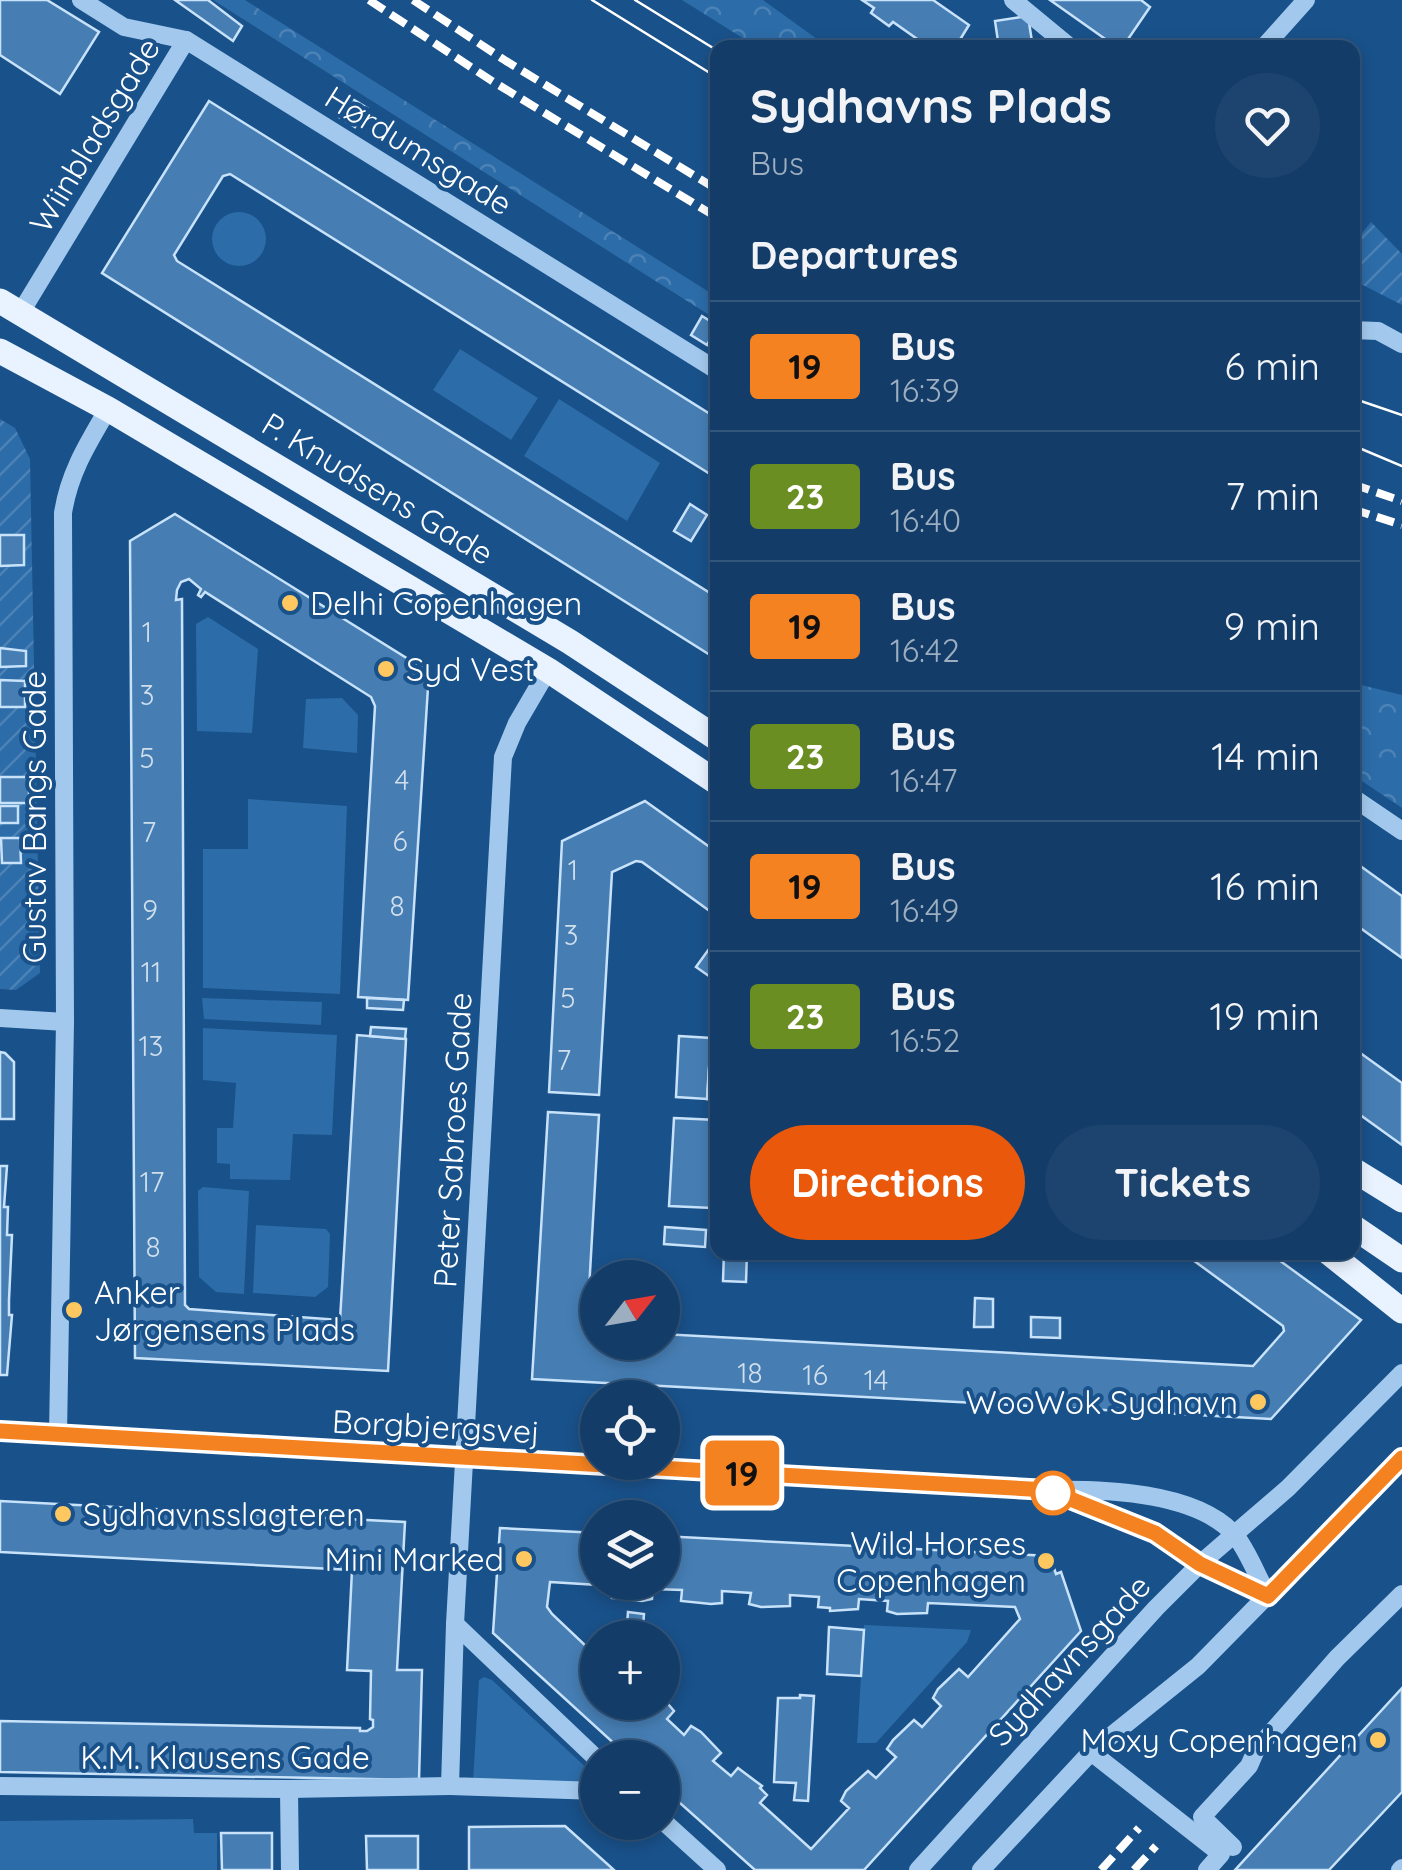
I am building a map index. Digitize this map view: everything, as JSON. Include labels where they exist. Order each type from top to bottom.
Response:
[{"type":"main road","name":"P. Knudsens Gade","points":[[11,307],[570,642],[710,734]]},
{"type":"main road","points":[[0,351],[108,408],[548,670],[710,779]]},
{"type":"main road","points":[[1360,1173],[1402,1200]]},
{"type":"main road","points":[[1360,1231],[1402,1260]]},
{"type":"main road","points":[[1338,1260],[1402,1311]]},
{"type":"street","name":"Hørdumsgade","points":[[81,0],[124,27],[186,40],[710,366]]},
{"type":"street","points":[[1013,0],[1061,40]]},
{"type":"street","points":[[1270,40],[1306,0]]},
{"type":"street","name":"Wiinbladsgade","points":[[11,307],[186,40]]},
{"type":"street","points":[[1360,330],[1378,331],[1402,344]]},
{"type":"street","name":"Gustav Bangs Gade","points":[[58,1435],[65,1022],[63,513],[66,490],[78,459],[108,408]]},
{"type":"street","name":"Peter Sabroes Gade","points":[[450,1786],[455,1624],[504,757],[517,724],[548,670]]},
{"type":"street","points":[[1360,802],[1402,831]]},
{"type":"street","points":[[0,1018],[65,1022]]},
{"type":"street","name":"Sydhavnsgade","points":[[918,1870],[1156,1608],[1288,1488],[1402,1373]]},
{"type":"street","name":"Borgbjergsvej","points":[[0,1431],[1087,1490],[1184,1504],[1205,1513],[1234,1534],[1268,1596]]},
{"type":"street","points":[[980,1870],[1091,1752],[1198,1666],[1402,1458]]},
{"type":"street","name":"Borgbjergsvej","points":[[1048,1490],[1155,1533],[1200,1564],[1268,1596]]},
{"type":"street","points":[[1227,1854],[1202,1817],[1337,1658],[1402,1594]]},
{"type":"street","points":[[455,1624],[580,1743]]},
{"type":"street","points":[[1091,1752],[1227,1854]]},
{"type":"street","name":"K.M. Klausens Gade","points":[[0,1786],[450,1786]]},
{"type":"street","points":[[450,1786],[580,1790]]},
{"type":"street","points":[[289,1789],[290,1870]]},
{"type":"street","points":[[680,1836],[718,1870]]},
{"type":"street","points":[[1207,1870],[1227,1854]]},
{"type":"green space","points":[[213,0],[245,0],[710,293],[710,316]]},
{"type":"green space","points":[[682,0],[763,0],[818,40],[746,40]]},
{"type":"green space","points":[[239,212],[258,220],[266,239],[258,258],[239,266],[220,258],[212,239],[220,220]]},
{"type":"green space","points":[[1371,222],[1402,254],[1402,305],[1360,284],[1360,235]]},
{"type":"green space","points":[[460,349],[538,398],[511,440],[433,390]]},
{"type":"green space","points":[[559,399],[660,463],[627,521],[524,456]]},
{"type":"green space","points":[[0,419],[15,428],[30,459],[40,973],[16,990],[0,989]]},
{"type":"green space","points":[[208,617],[258,649],[252,733],[197,731],[196,624]]},
{"type":"green space","points":[[1360,685],[1402,695],[1402,808],[1360,780]]},
{"type":"green space","points":[[342,698],[358,715],[357,753],[303,748],[306,699]]},
{"type":"green space","points":[[248,799],[347,806],[340,994],[203,988],[203,849],[248,849]]},
{"type":"green space","points":[[202,998],[322,1002],[321,1025],[204,1019]]},
{"type":"green space","points":[[203,1028],[337,1035],[332,1135],[293,1134],[290,1180],[230,1179],[230,1164],[217,1163],[217,1128],[233,1128],[236,1083],[203,1080]]},
{"type":"green space","points":[[203,1187],[249,1191],[244,1294],[216,1292],[199,1277],[198,1191]]},
{"type":"green space","points":[[256,1225],[326,1229],[330,1234],[328,1287],[315,1297],[253,1293]]},
{"type":"green space","points":[[864,1625],[971,1630],[967,1642],[876,1743],[857,1743]]},
{"type":"green space","points":[[479,1680],[492,1680],[580,1762],[580,1784],[473,1782]]},
{"type":"green space","points":[[193,1819],[194,1833],[217,1833],[217,1870],[0,1870],[0,1821]]},
{"type":"building","points":[[0,0],[47,0],[99,32],[60,94],[0,55]]},
{"type":"building","points":[[175,0],[208,0],[242,26],[233,41]]},
{"type":"building","points":[[862,0],[933,0],[969,25],[961,38],[964,40],[919,40],[893,22],[889,26],[871,13],[874,8]]},
{"type":"building","points":[[1050,0],[1141,0],[1150,7],[1127,40],[1107,40]]},
{"type":"building","points":[[1028,16],[1032,40],[998,40],[995,21]]},
{"type":"building","points":[[351,98],[367,108],[355,127],[339,117]]},
{"type":"building","points":[[209,101],[710,414],[710,474],[230,174],[223,176],[174,255],[177,261],[710,593],[710,655],[102,273]]},
{"type":"building","points":[[702,316],[710,321],[707,345],[691,335]]},
{"type":"building","points":[[690,504],[707,515],[691,541],[674,531]]},
{"type":"building","points":[[175,514],[429,672],[408,1000],[358,997],[375,706],[371,697],[205,592],[201,597],[201,589],[189,579],[181,582],[177,590],[176,600],[182,599],[185,1305],[189,1309],[340,1320],[357,1035],[406,1039],[388,1371],[135,1358],[130,541]]},
{"type":"building","points":[[0,535],[24,535],[24,565],[0,566]]},
{"type":"building","points":[[0,648],[26,651],[26,666],[0,667]]},
{"type":"building","points":[[0,680],[25,681],[25,707],[0,707]]},
{"type":"building","points":[[0,777],[29,777],[29,803],[0,803]]},
{"type":"building","points":[[645,801],[710,847],[710,911],[642,862],[612,872],[599,1095],[549,1092],[562,841]]},
{"type":"building","points":[[0,806],[18,806],[18,823],[0,823]]},
{"type":"building","points":[[1,838],[20,838],[21,863],[2,863]]},
{"type":"building","points":[[1360,866],[1402,896],[1402,958],[1360,928]]},
{"type":"building","points":[[710,948],[710,977],[696,967]]},
{"type":"building","points":[[367,998],[404,1000],[403,1010],[367,1008]]},
{"type":"building","points":[[371,1027],[406,1029],[405,1039],[370,1036]]},
{"type":"building","points":[[679,1036],[710,1038],[707,1099],[676,1097]]},
{"type":"building","points":[[0,1052],[14,1062],[14,1119],[0,1119]]},
{"type":"building","points":[[710,1053],[710,1099],[707,1099]]},
{"type":"building","points":[[1360,1053],[1402,1083],[1402,1145],[1360,1115]]},
{"type":"building","points":[[548,1112],[599,1115],[591,1260],[580,1260],[580,1360],[680,1360],[680,1335],[1253,1366],[1284,1331],[1283,1326],[1193,1260],[1279,1260],[1361,1320],[1271,1419],[680,1387],[680,1380],[532,1379]]},
{"type":"building","points":[[674,1118],[710,1120],[710,1208],[669,1206]]},
{"type":"building","points":[[0,1166],[7,1166],[4,1207],[8,1207],[7,1235],[12,1235],[7,1375],[0,1375]]},
{"type":"building","points":[[665,1227],[706,1230],[705,1247],[664,1244]]},
{"type":"building","points":[[724,1260],[747,1260],[746,1282],[723,1281]]},
{"type":"building","points":[[975,1298],[993,1299],[993,1327],[974,1327]]},
{"type":"building","points":[[1031,1317],[1060,1318],[1060,1338],[1031,1337]]},
{"type":"building","points":[[0,1501],[405,1522],[397,1670],[422,1670],[419,1780],[0,1772],[0,1721],[367,1731],[373,1727],[373,1720],[371,1671],[347,1670],[352,1570],[0,1552]]},
{"type":"building","points":[[500,1528],[580,1532],[580,1584],[550,1582],[547,1607],[580,1641],[580,1712],[493,1633]]},
{"type":"building","points":[[680,1537],[1050,1556],[1056,1574],[1061,1572],[1081,1631],[864,1870],[755,1870],[680,1803],[680,1740],[610,1740],[588,1720],[668,1720],[684,1735],[691,1726],[721,1753],[713,1761],[731,1776],[738,1768],[762,1786],[767,1795],[760,1803],[811,1849],[849,1808],[841,1801],[846,1791],[868,1771],[876,1778],[896,1757],[887,1749],[893,1740],[914,1720],[922,1727],[941,1706],[933,1698],[938,1689],[959,1669],[968,1677],[1020,1619],[1015,1607],[928,1603],[927,1613],[897,1614],[887,1611],[888,1601],[859,1599],[858,1609],[830,1611],[818,1607],[819,1597],[790,1595],[790,1606],[761,1607],[749,1604],[751,1593],[722,1591],[722,1603],[681,1601]]},
{"type":"building","points":[[628,1612],[644,1614],[644,1620],[627,1620]]},
{"type":"building","points":[[829,1627],[864,1630],[861,1676],[827,1674]]},
{"type":"building","name":"Moxy Copenhagen","points":[[1402,1688],[1402,1792],[1329,1870],[1235,1870]]},
{"type":"building","points":[[814,1696],[808,1801],[794,1800],[796,1783],[774,1782],[778,1698]]},
{"type":"building","points":[[565,1826],[614,1870],[469,1870],[469,1827]]},
{"type":"building","points":[[221,1833],[272,1833],[272,1870],[222,1870]]},
{"type":"building","points":[[366,1836],[418,1836],[418,1870],[367,1870]]},
{"type":"tram line","points":[[592,0],[710,73]]},
{"type":"tram line","points":[[635,0],[710,46]]},
{"type":"tram line","points":[[1360,401],[1402,415]]},
{"type":"tram line","points":[[1360,448],[1402,466]]},
{"type":"railway","points":[[369,0],[492,81],[710,213]]},
{"type":"railway","points":[[413,0],[710,185]]},
{"type":"railway","points":[[1360,487],[1402,501]]},
{"type":"railway","points":[[1360,512],[1402,525]]},
{"type":"railway","points":[[1101,1870],[1139,1828]]},
{"type":"railway","points":[[1134,1870],[1156,1846]]},
{"type":"bus line","name":"19","points":[[0,1431],[1048,1490],[1155,1533],[1200,1564],[1268,1596],[1402,1458]]},
{"type":"place","name":"Delhi Copenhagen","points":[[290,603]]},
{"type":"place","name":"Syd Vest","points":[[386,669]]},
{"type":"place","name":"Anker Jørgensens Plads","points":[[74,1310]]},
{"type":"place","name":"WooWok Sydhavn","points":[[1258,1402]]},
{"type":"place","name":"Sydhavnsslagteren","points":[[63,1514]]},
{"type":"place","name":"Mini Marked","points":[[524,1559]]},
{"type":"place","name":"Wild Horses Copenhagen","points":[[1046,1561]]},
{"type":"place","name":"Moxy Copenhagen","points":[[1378,1740]]}]
